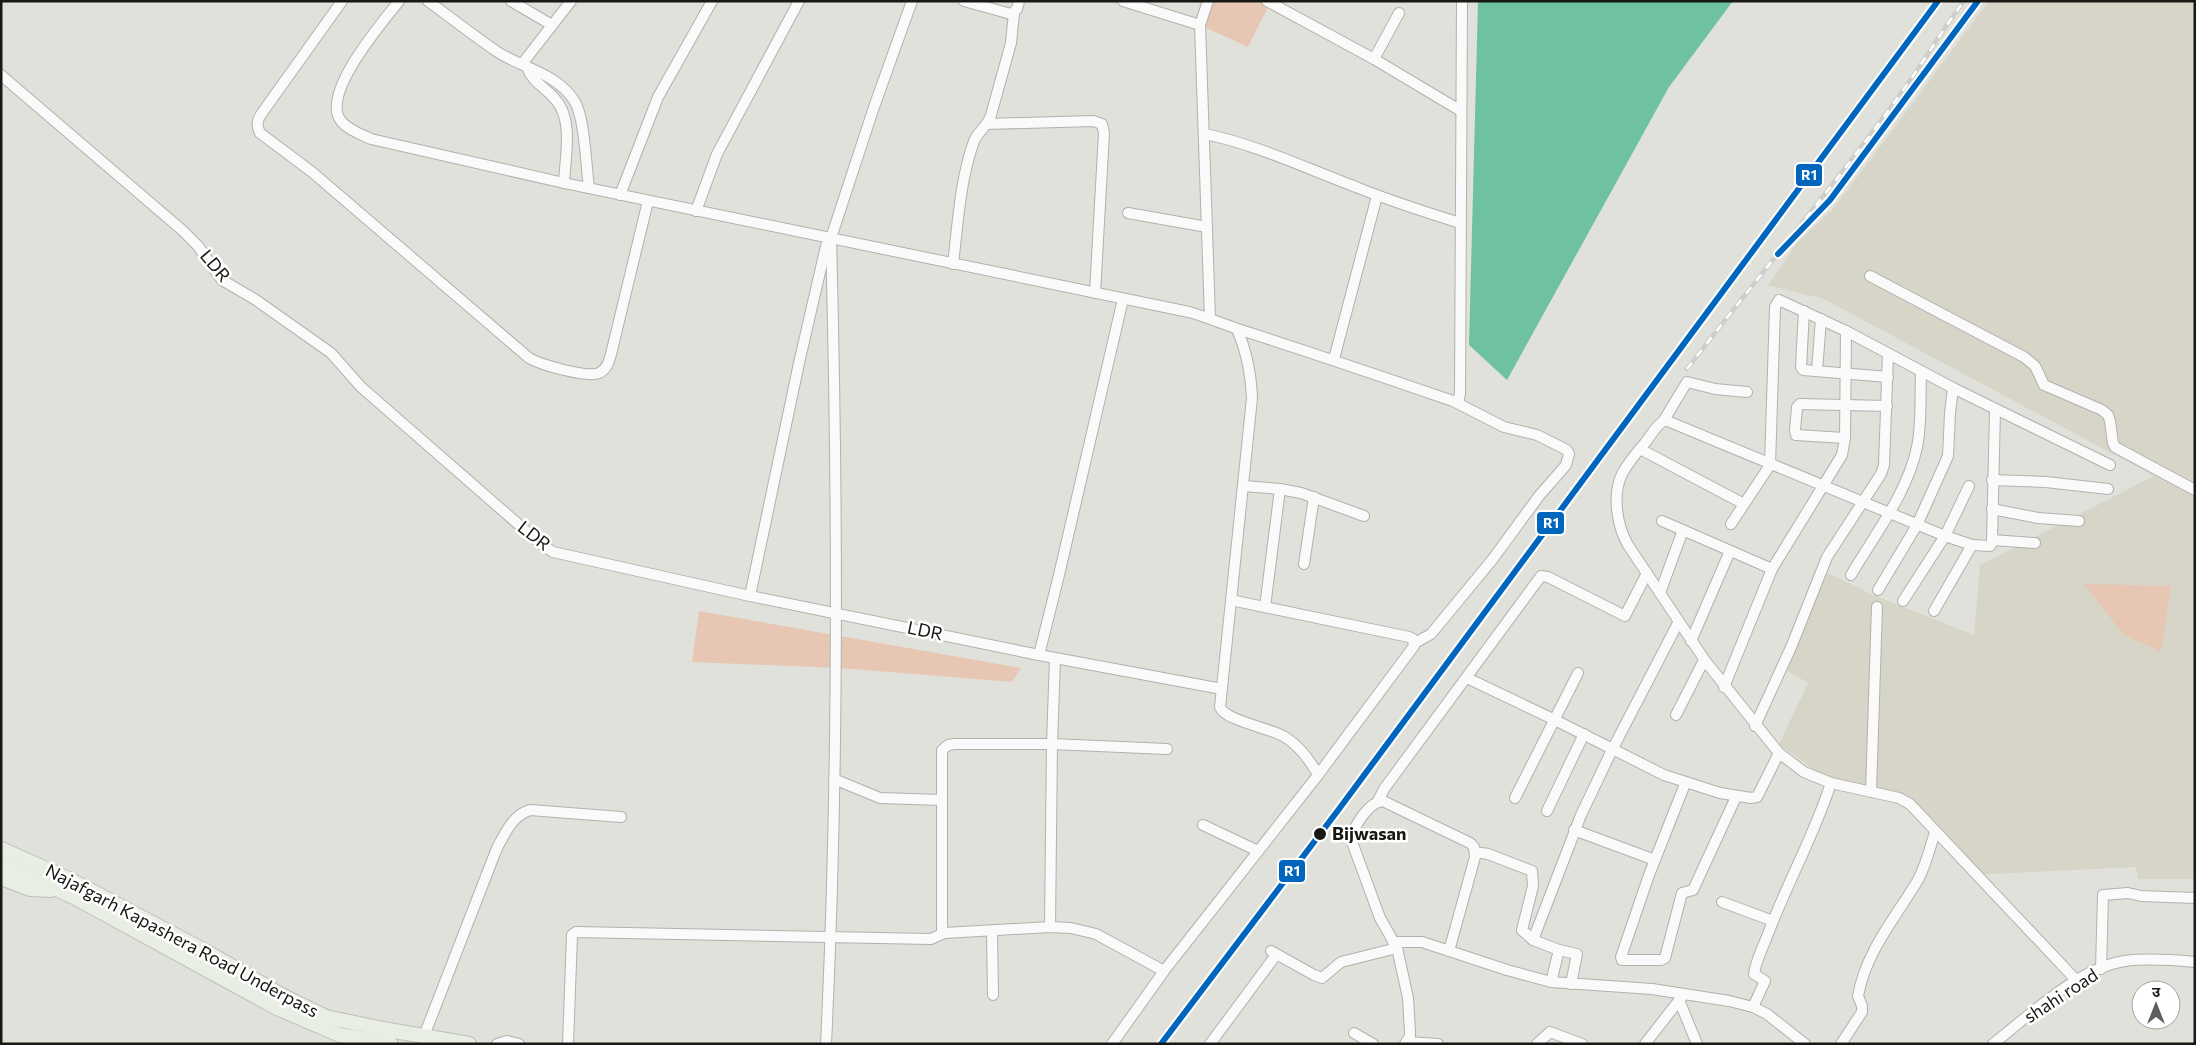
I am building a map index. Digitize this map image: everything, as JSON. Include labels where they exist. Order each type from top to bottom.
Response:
[{"type":"main road","name":"Najafgarh Kapashera Road Underpass","points":[[1,849],[71,880],[326,1017],[401,1038],[424,1036],[469,1044]]},
{"type":"main road","points":[[1,864],[60,890],[277,1008],[340,1036],[391,1044]]},
{"type":"main road","points":[[1,878],[30,888],[60,890]]},
{"type":"street","points":[[342,1],[262,113],[257,122],[257,128],[319,178],[529,358],[537,363],[590,374],[599,373],[606,368],[615,340],[648,201]]},
{"type":"street","points":[[399,1],[345,77],[338,94],[338,116],[340,120],[347,128],[371,139],[648,201],[1210,318],[1237,329],[1453,401],[1509,428],[1537,435],[1567,450],[1569,456],[1566,465],[1539,496],[1492,560],[1430,634],[1415,643],[1411,651],[1318,775],[1164,971],[1112,1044]]},
{"type":"street","points":[[428,1],[496,51],[524,66],[542,72],[575,102],[581,123],[589,188]]},
{"type":"street","points":[[511,1],[552,25]]},
{"type":"street","points":[[524,66],[571,1]]},
{"type":"street","points":[[620,195],[658,97],[712,1]]},
{"type":"street","points":[[696,211],[717,154],[799,1]]},
{"type":"street","points":[[750,596],[824,253],[831,238],[874,107],[912,1]]},
{"type":"street","points":[[964,1],[1007,13],[1014,12]]},
{"type":"street","points":[[953,264],[967,164],[975,138],[987,124],[1011,43],[1014,12],[1019,1]]},
{"type":"street","points":[[1123,1],[1151,5],[1200,25]]},
{"type":"street","points":[[1208,1],[1200,25],[1210,318]]},
{"type":"street","points":[[1267,1],[1374,59],[1461,111]]},
{"type":"street","points":[[1453,401],[1459,399],[1460,393],[1462,1]]},
{"type":"street","points":[[1374,59],[1399,13]]},
{"type":"street","points":[[524,66],[533,80],[554,98],[564,114],[566,125],[564,183]]},
{"type":"street","name":"LDR","points":[[1,75],[182,230],[198,246],[222,280],[256,300],[337,358],[361,387],[541,544],[559,554],[750,596],[836,612],[1039,655],[1222,689]]},
{"type":"street","points":[[987,124],[1093,121],[1102,124],[1104,133],[1095,293]]},
{"type":"street","points":[[1205,134],[1241,143],[1285,158],[1377,196],[1460,223]]},
{"type":"street","points":[[1334,360],[1377,196]]},
{"type":"street","points":[[1128,213],[1207,227]]},
{"type":"street","points":[[826,1044],[834,779],[836,612],[831,238]]},
{"type":"street","points":[[1870,276],[2024,358],[2035,366],[2044,384],[2102,410],[2108,415],[2115,447],[2195,490]]},
{"type":"street","points":[[1039,655],[1060,576],[1123,299]]},
{"type":"street","points":[[1731,524],[1770,465],[1776,304],[1782,300],[2110,466]]},
{"type":"street","points":[[1804,311],[1801,368],[1888,377]]},
{"type":"street","points":[[1817,371],[1821,319]]},
{"type":"street","points":[[1237,329],[1246,348],[1252,387],[1220,707],[1226,715],[1271,730],[1287,738],[1307,758],[1318,775]]},
{"type":"street","points":[[1724,687],[1772,569],[1842,455],[1846,332]]},
{"type":"street","points":[[1755,726],[1792,645],[1827,557],[1884,465],[1888,354]]},
{"type":"street","points":[[1851,575],[1906,481],[1917,450],[1921,371]]},
{"type":"street","points":[[1748,392],[1715,389],[1687,382],[1664,420],[1622,475],[1618,492],[1618,522],[1628,545],[1704,660],[1755,726],[1779,753],[1804,772],[1831,783],[1905,801],[2077,981]]},
{"type":"street","points":[[1878,590],[1918,525],[1948,456],[1950,413],[1954,388]]},
{"type":"street","points":[[1844,438],[1796,435],[1798,405],[1887,406]]},
{"type":"street","points":[[1664,420],[1861,503],[1945,536],[1972,545],[1988,546],[1991,545],[1992,540],[1995,409]]},
{"type":"street","points":[[1640,450],[1744,504]]},
{"type":"street","points":[[1992,480],[2046,482],[2108,489]]},
{"type":"street","points":[[1243,486],[1280,489],[1314,497],[1364,516]]},
{"type":"street","points":[[1903,601],[1945,536],[1969,486]]},
{"type":"street","points":[[1265,607],[1280,489]]},
{"type":"street","points":[[1304,564],[1314,497]]},
{"type":"street","points":[[1992,509],[2038,518],[2079,521]]},
{"type":"street","points":[[1662,521],[1772,569]]},
{"type":"street","points":[[1660,593],[1683,530]]},
{"type":"street","points":[[1992,540],[2035,543]]},
{"type":"street","points":[[1934,611],[1972,545]]},
{"type":"street","points":[[1691,641],[1730,551]]},
{"type":"street","points":[[1378,801],[1384,789],[1540,576],[1548,577],[1625,616],[1647,573]]},
{"type":"street","points":[[1231,600],[1409,637],[1415,643]]},
{"type":"street","points":[[1871,792],[1877,607]]},
{"type":"street","points":[[1532,940],[1574,830],[1612,750],[1678,623]]},
{"type":"street","points":[[1050,927],[1055,658]]},
{"type":"street","points":[[1676,715],[1704,660]]},
{"type":"street","points":[[1516,798],[1578,673]]},
{"type":"street","points":[[1467,678],[1685,784],[1736,797],[1756,797],[1779,753]]},
{"type":"street","points":[[1547,811],[1584,734]]},
{"type":"street","points":[[942,934],[942,750],[948,745],[1052,744],[1167,748]]},
{"type":"street","points":[[834,779],[872,797],[942,800]]},
{"type":"street","points":[[1753,1007],[1765,980],[1755,975],[1754,971],[1772,921],[1815,828],[1831,783]]},
{"type":"street","points":[[1685,784],[1628,935],[1621,957],[1622,960],[1660,960],[1665,958],[1682,893],[1694,890],[1736,797]]},
{"type":"street","points":[[1438,1044],[1406,1043],[1410,1036],[1408,998],[1395,945],[1380,918],[1352,842],[1354,829],[1373,803],[1383,801],[1470,843],[1475,852],[1449,951]]},
{"type":"street","points":[[424,1036],[497,848],[515,819],[522,812],[530,810],[621,817]]},
{"type":"street","points":[[1203,825],[1258,851]]},
{"type":"street","points":[[1574,830],[1655,860]]},
{"type":"street","points":[[1841,1044],[1862,1012],[1858,991],[1872,954],[1893,916],[1918,879],[1935,832]]},
{"type":"street","points":[[1475,852],[1488,854],[1532,870],[1533,886],[1522,930],[1532,940],[1559,950],[1577,954],[1571,984]]},
{"type":"street","points":[[2101,969],[2103,895],[2128,893],[2140,896],[2195,898]]},
{"type":"street","points":[[1722,902],[1772,921]]},
{"type":"street","points":[[568,1044],[572,935],[574,933],[931,939],[942,934],[1050,927],[1071,928],[1096,934],[1164,971]]},
{"type":"street","points":[[992,932],[993,995]]},
{"type":"street","points":[[1210,1044],[1274,953],[1322,978],[1346,960],[1395,945],[1422,942],[1506,970],[1551,982],[1652,989],[1682,997],[1729,1001],[1753,1007],[1782,1024],[1805,1044]]},
{"type":"street","points":[[1551,982],[1559,950]]},
{"type":"street","points":[[2177,961],[2195,953]]},
{"type":"street","name":"shahi road","points":[[1993,1044],[2077,981],[2101,969],[2124,961],[2195,962]]},
{"type":"street","points":[[1644,1044],[1682,997]]},
{"type":"street","points":[[1682,997],[1697,1044]]},
{"type":"street","points":[[1537,1044],[1548,1034],[1554,1032],[1582,1044]]},
{"type":"street","points":[[1354,1033],[1373,1044]]},
{"type":"street","points":[[498,1044],[507,1041],[519,1044]]},
{"type":"shaded area","points":[[1208,1],[1267,1],[1270,3],[1248,47],[1200,25]]},
{"type":"shaded area","points":[[1478,1],[1733,1],[1669,87],[1507,380],[1469,345]]},
{"type":"shaded area","points":[[1989,1],[2195,1],[2195,879],[2138,879],[2136,867],[1972,875],[1910,796],[1873,790],[1824,777],[1779,744],[1808,683],[1784,669],[1828,573],[1873,595],[1974,635],[1980,565],[2154,476],[1824,299],[1768,285],[1797,243],[1834,208]]},
{"type":"shaded area","points":[[2084,584],[2171,586],[2161,652],[2123,634]]},
{"type":"shaded area","points":[[699,611],[1021,668],[1012,682],[840,668],[692,662]]},
{"type":"railway","points":[[1687,369],[1853,158],[1906,86],[1964,1]]},
{"type":"railway","points":[[1909,94],[1978,1]]},
{"type":"railway","points":[[1818,213],[1875,140]]},
{"type":"transit line","name":"R1","points":[[1161,1044],[1339,809],[1938,1]]},
{"type":"transit line","name":"R1","points":[[1778,254],[1830,200],[1978,1]]},
{"type":"place","name":"Bijwasan","points":[[1320,834]]}]
